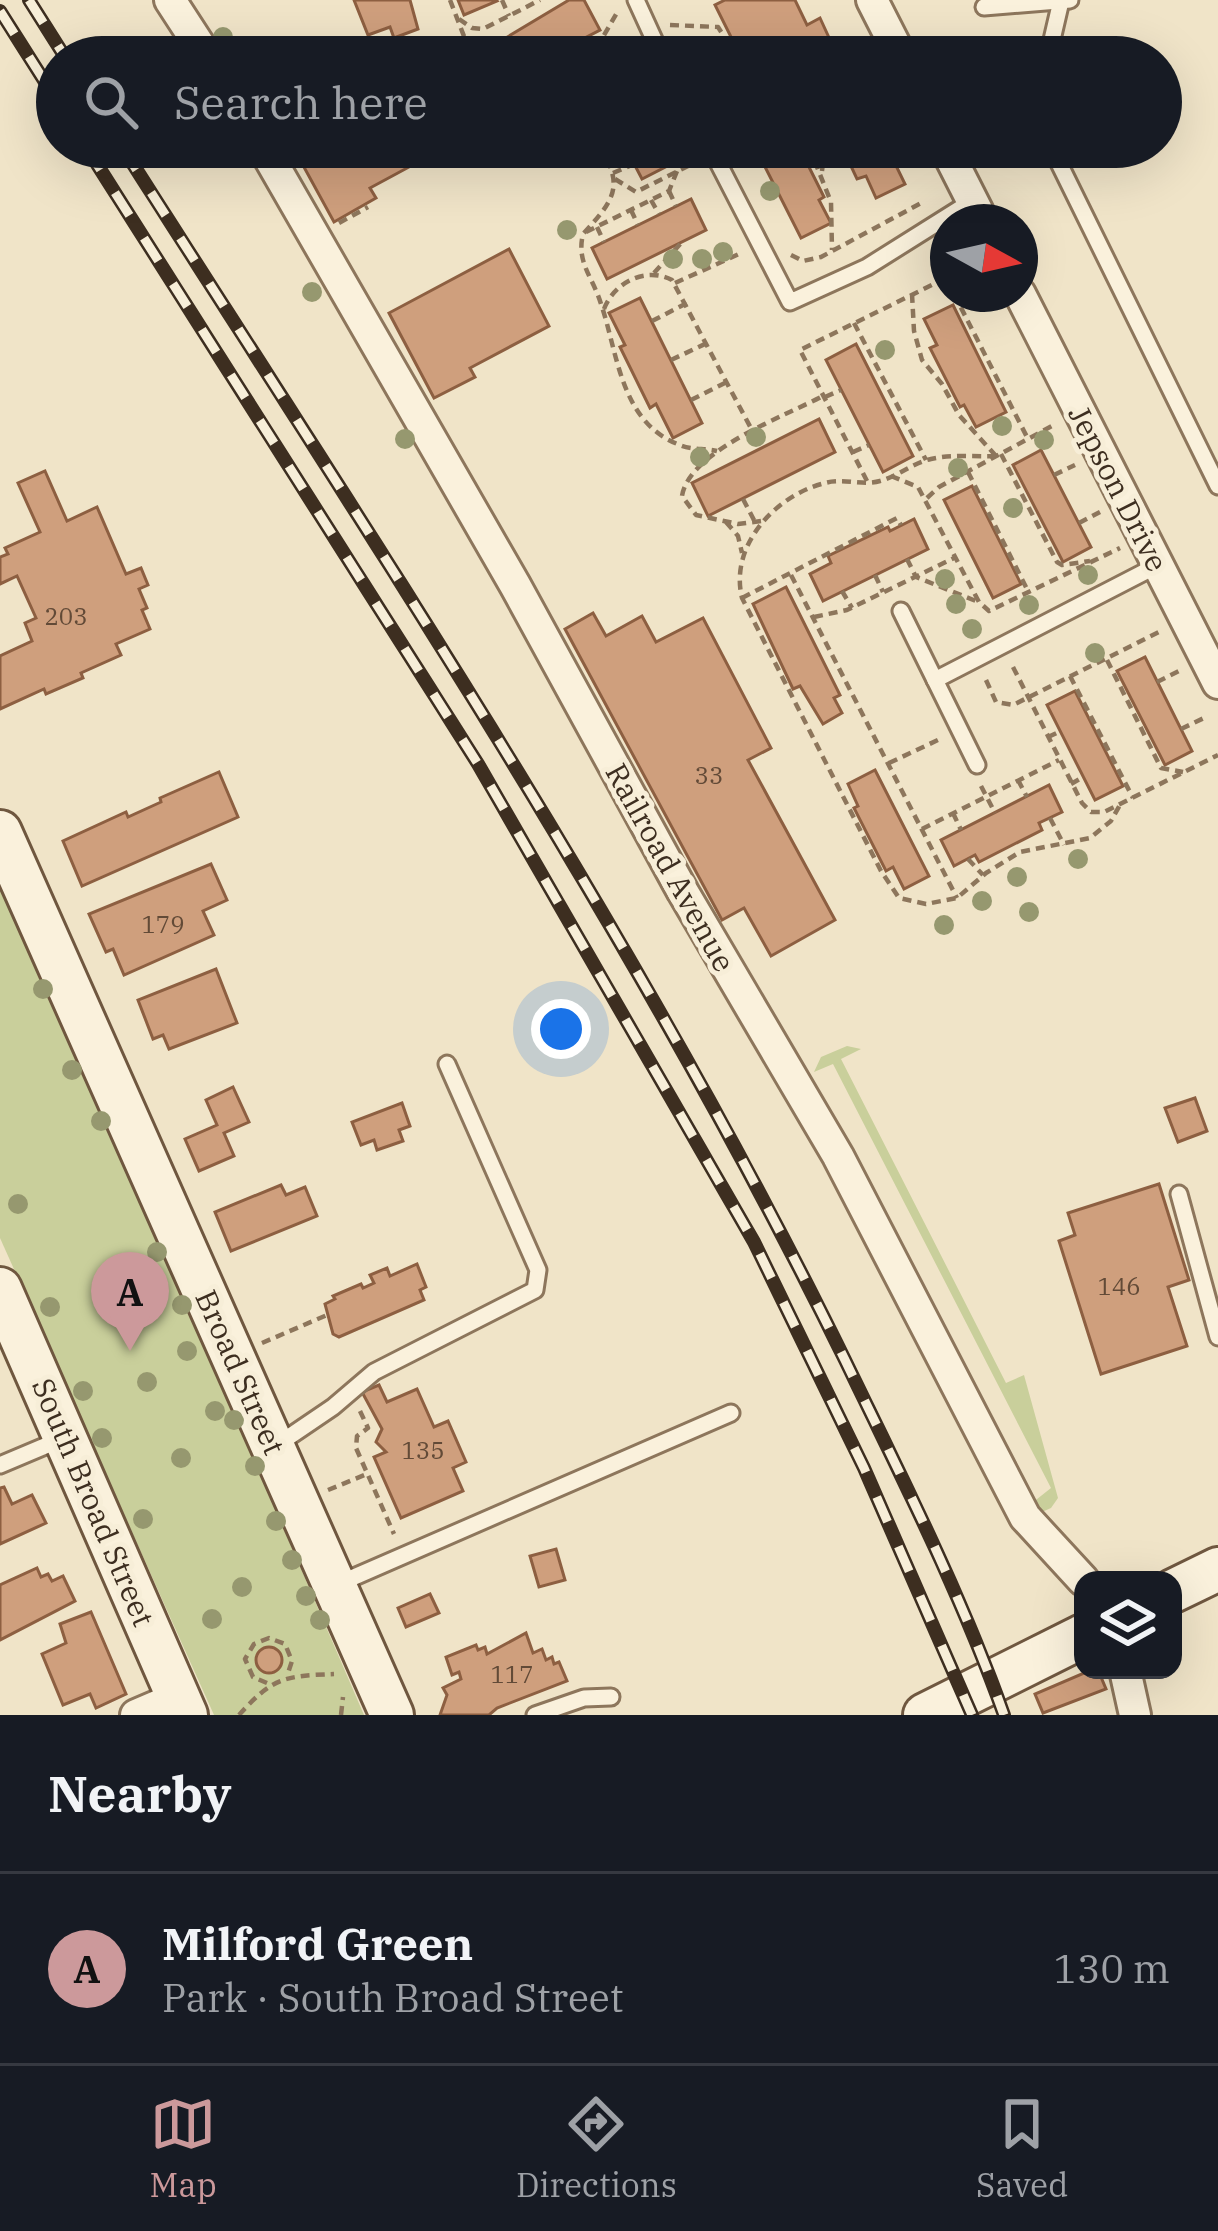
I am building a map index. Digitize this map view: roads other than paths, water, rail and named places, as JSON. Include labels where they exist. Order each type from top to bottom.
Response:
[{"type":"main road","name":"Broad Street","points":[[0,832],[392,1715]]},
{"type":"main road","name":"South Broad Street","points":[[0,1289],[20,1349],[66,1437],[182,1706]]},
{"type":"main road","points":[[1182,1587],[1218,1569]]},
{"type":"main road","points":[[926,1715],[1074,1641]]},
{"type":"street","points":[[170,0],[193,36]]},
{"type":"street","points":[[872,0],[890,36]]},
{"type":"street","name":"Railroad Avenue","points":[[275,168],[515,585],[682,892],[838,1156],[1025,1517],[1075,1571]]},
{"type":"street","points":[[956,168],[972,201]]},
{"type":"street","name":"Jepson Drive","points":[[1029,312],[1218,683]]},
{"type":"street","points":[[1126,1679],[1135,1715]]},
{"type":"street","points":[[136,1715],[182,1706]]},
{"type":"lane","points":[[635,0],[652,36]]},
{"type":"lane","points":[[984,8],[1070,0]]},
{"type":"lane","points":[[1052,36],[1060,1]]},
{"type":"lane","points":[[721,168],[790,302],[867,267],[972,201]]},
{"type":"lane","points":[[1061,168],[1218,487]]},
{"type":"lane","points":[[935,680],[1002,645],[1151,550]]},
{"type":"lane","points":[[901,611],[977,765]]},
{"type":"lane","points":[[274,1447],[374,1372],[535,1290],[538,1270],[447,1064]]},
{"type":"lane","points":[[1179,1194],[1218,1337]]},
{"type":"lane","points":[[335,1585],[731,1413]]},
{"type":"lane","points":[[0,1465],[66,1437]]},
{"type":"lane","points":[[536,1715],[584,1698],[611,1697]]},
{"type":"railway","points":[[29,0],[52,36]]},
{"type":"railway","points":[[0,11],[36,68]]},
{"type":"railway","points":[[99,168],[478,764],[754,1242],[864,1468],[972,1715]]},
{"type":"railway","points":[[135,168],[501,744],[680,1048],[845,1360],[950,1580],[1004,1715]]},
{"type":"place","name":"Milford Green","points":[[130,1351]]}]
